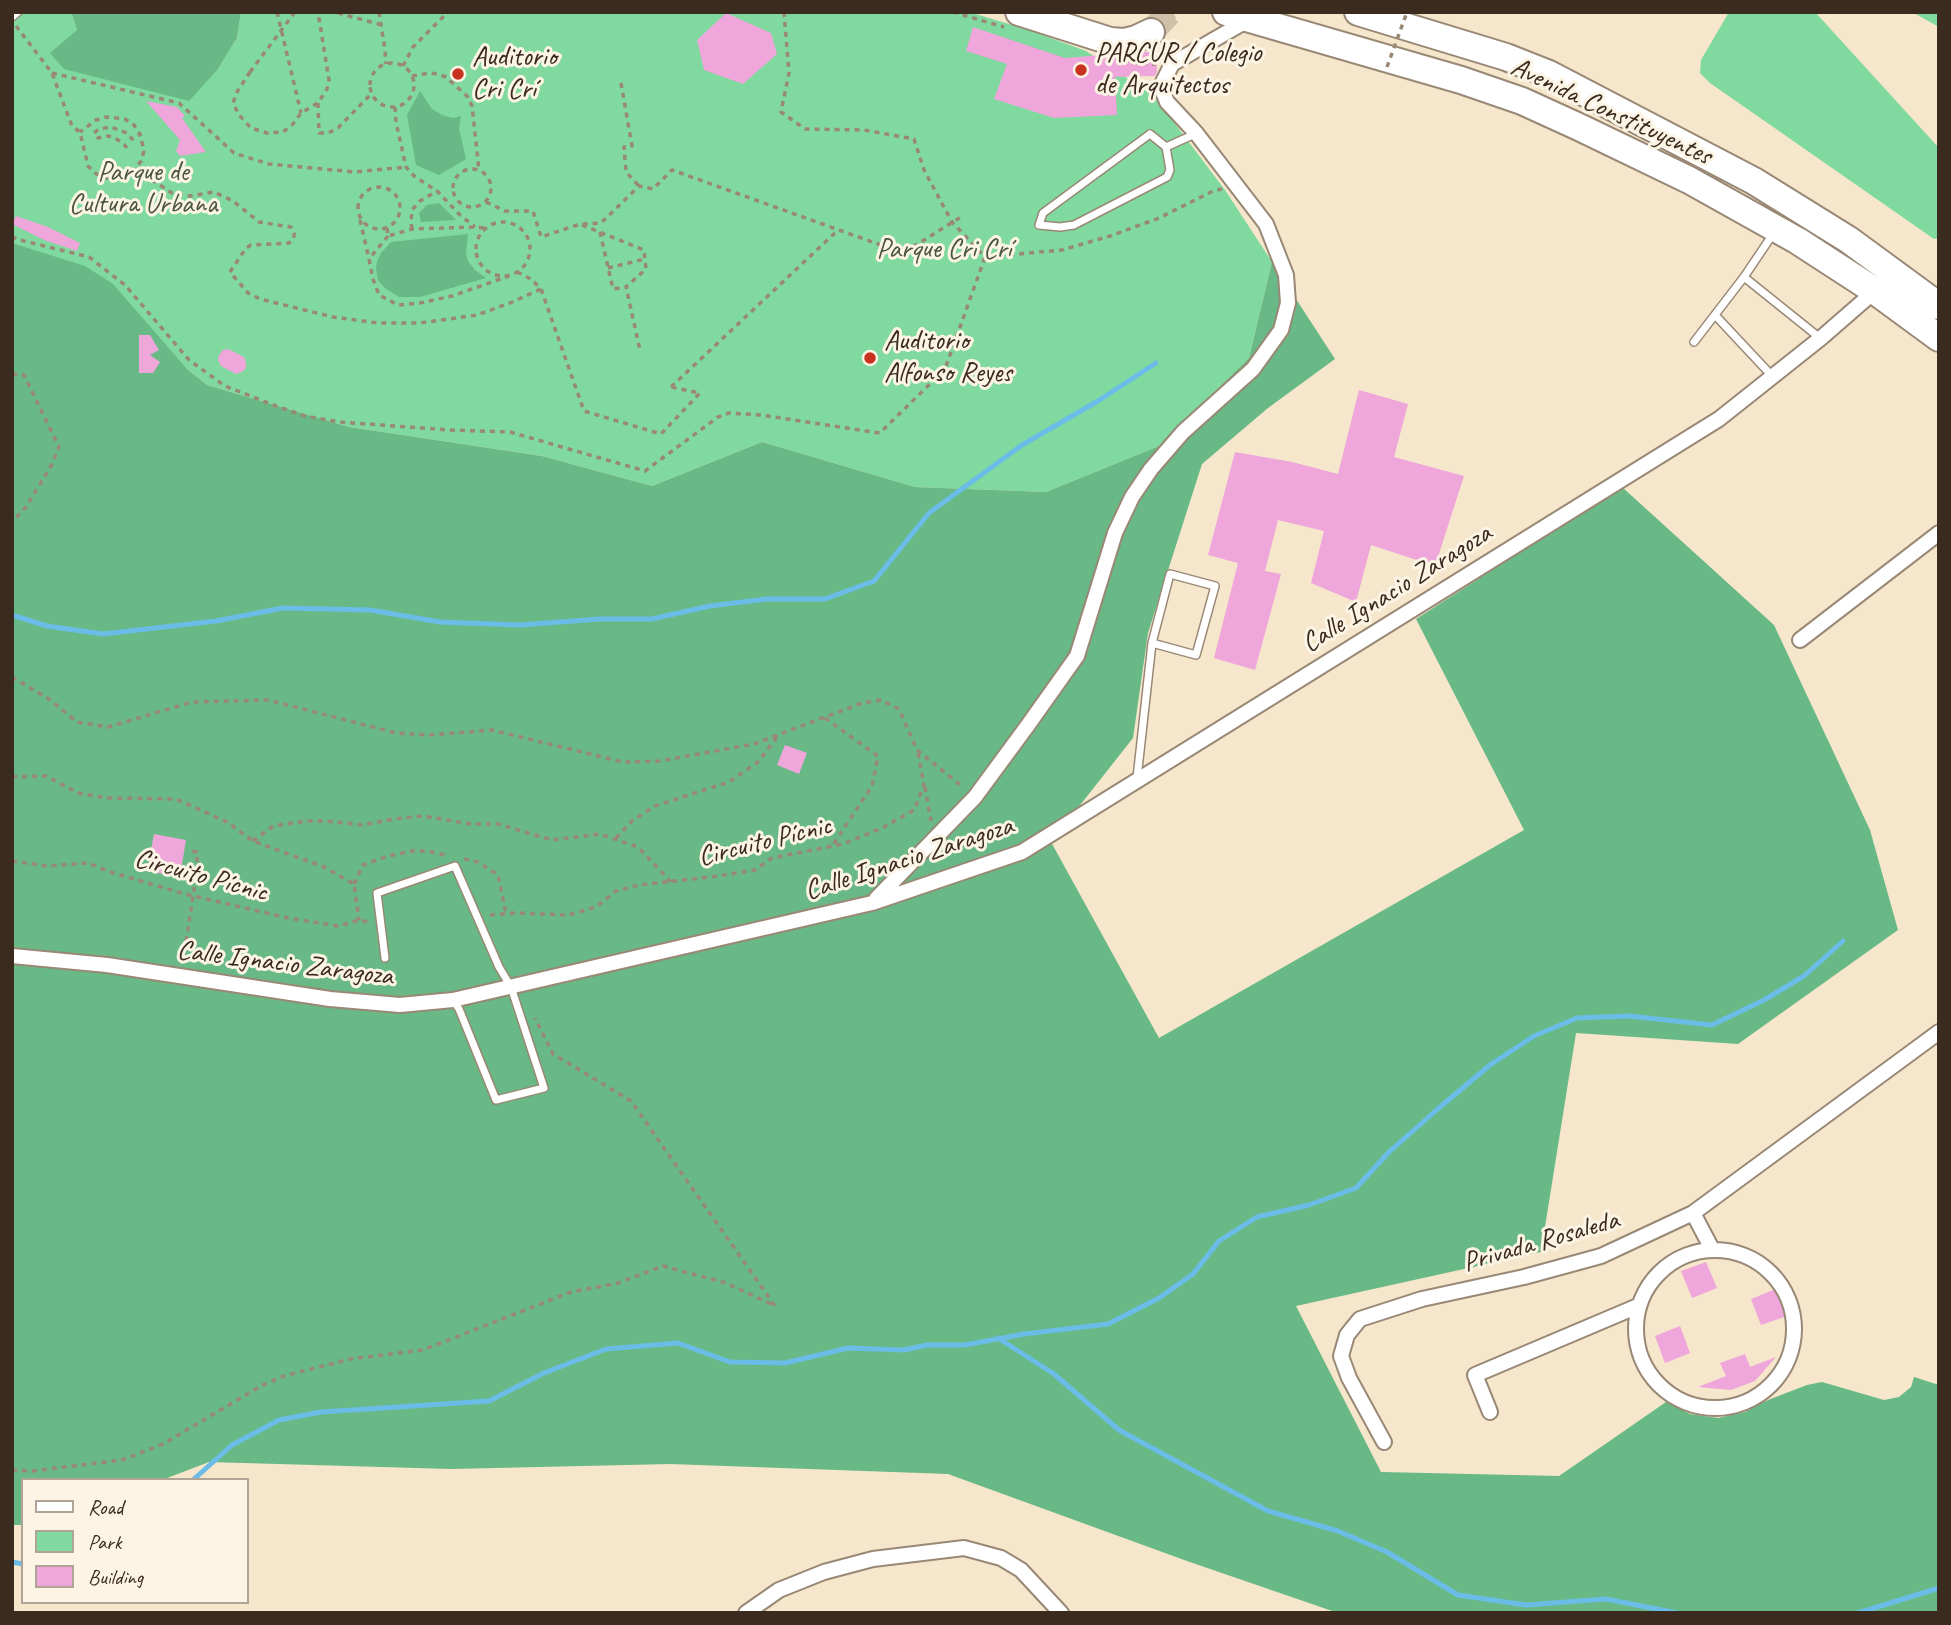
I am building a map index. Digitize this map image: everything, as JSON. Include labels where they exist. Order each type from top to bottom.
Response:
[{"type":"highway","points":[[1019,12],[1110,41],[1136,39],[1151,32]]},
{"type":"highway","name":"Avenida Constituyentes","points":[[1358,12],[1506,57],[1561,80],[1754,181],[1849,240],[1939,306]]},
{"type":"highway","name":"Avenida Constituyentes","points":[[1238,15],[1448,76],[1522,101],[1579,127],[1689,180],[1776,229],[1875,291],[1939,338]]},
{"type":"street","points":[[872,903],[975,797],[1076,656],[1115,533],[1151,469],[1183,432],[1253,369],[1281,330],[1288,303],[1286,275],[1266,224],[1196,133],[1167,102],[1163,92],[1163,82],[1172,64],[1238,15]]},
{"type":"street","name":"Calle Ignacio Zaragoza","points":[[12,956],[107,965],[330,999],[400,1005],[453,1000],[872,903],[1022,852],[1719,419],[1875,291]]},
{"type":"street","points":[[1800,640],[1939,533]]},
{"type":"street","name":"Privada Rosaleda","points":[[1384,1442],[1349,1378],[1341,1356],[1347,1335],[1360,1319],[1422,1299],[1524,1277],[1601,1256],[1693,1213],[1939,1032]]},
{"type":"street","points":[[1693,1213],[1712,1249]]},
{"type":"street","points":[[1712,1249],[1737,1252],[1759,1263],[1778,1280],[1790,1302],[1795,1326],[1792,1351],[1781,1374],[1764,1392],[1742,1404],[1717,1409],[1692,1405],[1670,1394],[1651,1377],[1639,1355],[1635,1331],[1638,1306],[1648,1283],[1665,1265],[1687,1254],[1712,1249]]},
{"type":"street","points":[[1490,1412],[1475,1375],[1638,1306]]},
{"type":"street","points":[[746,1613],[779,1590],[824,1572],[873,1559],[964,1548],[1001,1558],[1021,1570],[1061,1613]]},
{"type":"lane","points":[[12,19],[18,12]]},
{"type":"lane","points":[[1166,147],[1196,133]]},
{"type":"lane","points":[[1150,134],[1166,147],[1170,170],[1167,177],[1157,184],[1074,225],[1039,225],[1044,213],[1150,134]]},
{"type":"lane","points":[[1695,342],[1776,229]]},
{"type":"lane","points":[[1744,277],[1821,338]]},
{"type":"lane","points":[[1715,315],[1773,377]]},
{"type":"lane","points":[[1137,779],[1152,643],[1170,574],[1215,586],[1196,655],[1152,643]]},
{"type":"lane","points":[[385,958],[377,893],[455,866],[499,967],[515,986],[544,1088],[496,1100],[453,1000]]},
{"type":"path","points":[[277,12],[301,113]]},
{"type":"path","points":[[295,12],[250,72],[233,103],[239,115],[251,128],[267,133],[284,132],[301,113],[318,103],[327,89],[329,80],[318,12]]},
{"type":"path","points":[[379,12],[386,64]]},
{"type":"path","points":[[403,66],[412,47],[448,12]]},
{"type":"path","points":[[784,12],[789,74],[781,112],[805,129],[864,130],[914,139],[925,170],[952,222],[985,257]]},
{"type":"path","points":[[1387,67],[1406,12]]},
{"type":"path","points":[[338,13],[382,25]]},
{"type":"path","points":[[12,19],[52,73],[72,126],[80,132],[88,166],[106,178],[116,179],[127,176],[141,161],[144,151],[141,134],[125,119],[116,117],[96,120],[80,132]]},
{"type":"path","points":[[386,64],[403,66],[412,76],[412,96],[402,105],[395,107],[381,104],[370,86],[374,72],[386,64]]},
{"type":"path","points":[[52,73],[179,103],[234,153],[269,164],[355,172],[406,167]]},
{"type":"path","points":[[412,76],[437,74],[467,96],[471,106],[479,170]]},
{"type":"path","points":[[621,83],[632,146],[624,148],[626,172],[639,187],[653,190],[672,170],[903,253],[961,218]]},
{"type":"path","points":[[318,103],[319,133],[328,133],[338,128],[372,93]]},
{"type":"path","points":[[395,107],[406,167],[414,176],[437,191],[475,227]]},
{"type":"path","points":[[127,148],[123,142],[113,137],[98,138],[94,132],[111,127],[127,133],[132,139],[141,134]]},
{"type":"path","points":[[135,169],[172,193],[190,196],[214,192],[233,201],[259,222],[291,228],[294,238],[289,243],[251,245],[246,248],[230,272],[248,293],[260,299],[334,317],[378,323],[420,323],[477,315],[541,289]]},
{"type":"path","points":[[467,169],[485,173],[492,191],[485,202],[467,207],[457,199],[454,194],[457,176],[467,169]]},
{"type":"path","points":[[485,202],[505,211],[533,211],[541,237],[580,224],[601,223],[639,187]]},
{"type":"path","points":[[985,257],[1062,250],[1160,218],[1213,191],[1237,187]]},
{"type":"path","points":[[359,214],[367,225],[387,228],[393,224],[400,212],[397,198],[387,189],[374,188],[363,195],[358,207],[359,214],[373,278],[379,295],[398,305],[453,296],[509,275],[517,272],[524,267],[530,250],[525,233],[519,227],[502,222],[493,223],[485,228],[476,243],[478,261],[491,274],[509,275]]},
{"type":"path","points":[[412,229],[412,210],[437,191]]},
{"type":"path","points":[[580,224],[600,232],[644,250],[646,269],[626,287],[613,289],[600,232]]},
{"type":"path","points":[[387,228],[388,236]]},
{"type":"path","points":[[369,259],[388,236],[412,229],[485,228]]},
{"type":"path","points":[[517,272],[531,279],[541,289],[584,411],[662,434],[699,393],[671,387],[837,231]]},
{"type":"path","points":[[12,236],[89,257],[125,285],[189,360],[225,386],[276,406],[305,416],[339,422],[510,432],[645,471],[718,416],[729,413],[761,415],[880,433],[945,369],[985,257]]},
{"type":"path","points":[[608,268],[645,259]]},
{"type":"path","points":[[626,287],[640,350]]},
{"type":"path","points":[[12,374],[24,375],[59,447],[51,466],[12,522]]},
{"type":"path","points":[[12,677],[49,699],[77,722],[108,727],[192,702],[268,699],[396,733],[429,735],[492,730],[623,762],[660,761],[754,744],[862,704],[881,700],[899,709],[917,750],[931,824],[936,837]]},
{"type":"path","points":[[825,718],[878,757],[872,786],[833,845]]},
{"type":"path","points":[[615,839],[632,821],[655,806],[729,782],[758,762],[779,735]]},
{"type":"path","points":[[917,750],[975,797]]},
{"type":"path","points":[[12,777],[46,776],[78,793],[107,798],[176,799],[227,822],[253,841],[324,867],[354,884],[359,920]]},
{"type":"path","name":"Circuito Pícnic","points":[[477,916],[516,913],[568,915],[596,907],[616,891],[639,885],[755,870],[772,858],[843,844],[882,828],[914,810],[925,785]]},
{"type":"path","points":[[253,841],[273,826],[326,821],[363,825],[423,816],[471,824],[498,824],[552,840],[600,834],[638,847],[671,882]]},
{"type":"path","points":[[180,976],[197,852],[190,850]]},
{"type":"path","name":"Circuito Pícnic","points":[[12,861],[47,866],[88,863],[192,896],[288,918],[338,926],[359,920],[381,924]]},
{"type":"path","points":[[12,1470],[32,1471],[122,1460],[163,1444],[261,1386],[284,1376],[350,1360],[423,1350],[570,1292],[618,1283],[663,1266],[726,1283],[775,1306],[631,1101],[553,1054],[515,986]]},
{"type":"green space","name":"Parque Cri Crí","points":[[12,12],[71,12],[77,30],[218,69],[237,38],[241,12],[969,12],[1086,51],[1154,96],[1225,190],[1272,262],[1249,358],[1159,446],[1046,492],[915,487],[762,442],[652,486],[542,456],[349,427],[207,385],[12,243]]},
{"type":"green space","points":[[71,12],[241,12],[237,38],[218,69],[189,101],[64,69],[50,53],[77,30]]},
{"type":"green space","points":[[1729,12],[1815,12],[1939,148],[1939,238],[1934,239],[1710,83],[1700,73],[1701,60]]},
{"type":"green space","points":[[1912,12],[1939,12],[1939,27]]},
{"type":"green space","points":[[420,91],[432,109],[453,118],[461,116],[459,129],[466,159],[439,175],[416,165],[407,115]]},
{"type":"green space","points":[[439,203],[456,220],[421,222],[419,213],[427,205]]},
{"type":"green space","points":[[468,234],[468,261],[486,278],[420,297],[399,297],[378,280],[377,261],[391,242]]},
{"type":"green space","points":[[12,243],[85,266],[113,284],[187,369],[207,385],[349,427],[542,456],[652,486],[762,442],[915,487],[1046,492],[1159,446],[1249,358],[1272,262],[1335,359],[1268,408],[1202,464],[1148,633],[1133,738],[1051,842],[1159,1038],[1524,830],[1416,619],[1622,487],[1774,625],[1870,830],[1898,930],[1738,1044],[1576,1033],[1541,1252],[1296,1306],[1381,1472],[1559,1476],[1666,1402],[1690,1414],[1718,1418],[1745,1412],[1768,1400],[1822,1382],[1884,1400],[1899,1397],[1911,1387],[1914,1377],[1939,1385],[1939,1613],[1338,1613],[948,1474],[670,1464],[451,1469],[209,1462],[167,1478],[21,1478],[21,1525],[12,1525]]},
{"type":"building","points":[[726,13],[771,33],[777,54],[743,84],[704,70],[697,40]]},
{"type":"building","name":"PARCUR / Colegio de Arquitectos","points":[[973,27],[1065,58],[1102,55],[1123,58],[1156,51],[1157,72],[1155,76],[1115,77],[1117,115],[1054,118],[994,99],[1007,64],[966,51]]},
{"type":"building","points":[[146,101],[177,107],[206,152],[180,156],[176,151],[180,140]]},
{"type":"building","points":[[16,216],[48,227],[80,243],[77,251],[44,240],[12,224]]},
{"type":"building","points":[[139,335],[150,335],[159,350],[150,355],[160,362],[153,373],[139,373]]},
{"type":"building","points":[[228,349],[244,357],[246,368],[242,372],[236,374],[221,366],[219,355]]},
{"type":"building","points":[[1359,390],[1408,404],[1394,457],[1464,476],[1435,566],[1371,545],[1356,602],[1311,583],[1324,531],[1278,520],[1265,571],[1281,574],[1255,670],[1214,658],[1238,563],[1208,555],[1235,452],[1292,462],[1338,474]]},
{"type":"building","points":[[785,745],[807,753],[799,774],[777,765]]},
{"type":"building","points":[[154,834],[186,840],[180,877],[147,871]]},
{"type":"building","points":[[1706,1262],[1717,1288],[1692,1298],[1681,1271]]},
{"type":"building","points":[[1776,1289],[1787,1316],[1761,1325],[1751,1299]]},
{"type":"building","points":[[1680,1326],[1690,1353],[1665,1363],[1655,1336]]},
{"type":"building","points":[[1745,1354],[1750,1367],[1776,1357],[1755,1381],[1731,1390],[1698,1387],[1726,1376],[1720,1363]]},
{"type":"waterway","points":[[12,615],[47,626],[103,634],[216,621],[283,608],[370,610],[440,622],[520,625],[600,619],[652,619],[710,606],[767,599],[825,599],[874,581],[929,513],[1022,445],[1098,401],[1156,363]]},
{"type":"waterway","points":[[195,1478],[232,1445],[279,1420],[321,1412],[489,1401],[544,1373],[606,1349],[678,1343],[730,1362],[785,1363],[848,1348],[904,1350],[927,1345],[965,1345],[1024,1334],[1108,1324],[1159,1298],[1193,1274],[1219,1241],[1257,1217],[1309,1205],[1356,1188],[1389,1152],[1440,1107],[1490,1065],[1534,1036],[1577,1018],[1629,1016],[1712,1025],[1764,1000],[1804,976],[1843,941]]},
{"type":"waterway","points":[[998,1338],[1054,1374],[1119,1430],[1268,1511],[1338,1531],[1387,1552],[1458,1595],[1526,1605],[1606,1599],[1677,1613]]},
{"type":"waterway","points":[[12,1562],[21,1564]]},
{"type":"waterway","points":[[1858,1613],[1939,1588]]},
{"type":"tunnel","points":[[1151,32],[1170,12]]},
{"type":"tunnel","points":[[1168,15],[1172,12]]},
{"type":"place","name":"PARCUR / Colegio de Arquitectos","points":[[1081,70]]},
{"type":"place","name":"Auditorio Cri Crí","points":[[458,74]]},
{"type":"place","name":"Auditorio Alfonso Reyes","points":[[870,358]]},
{"type":"park label","name":"Parque de Cultura Urbana","points":[[143,189]]}]
